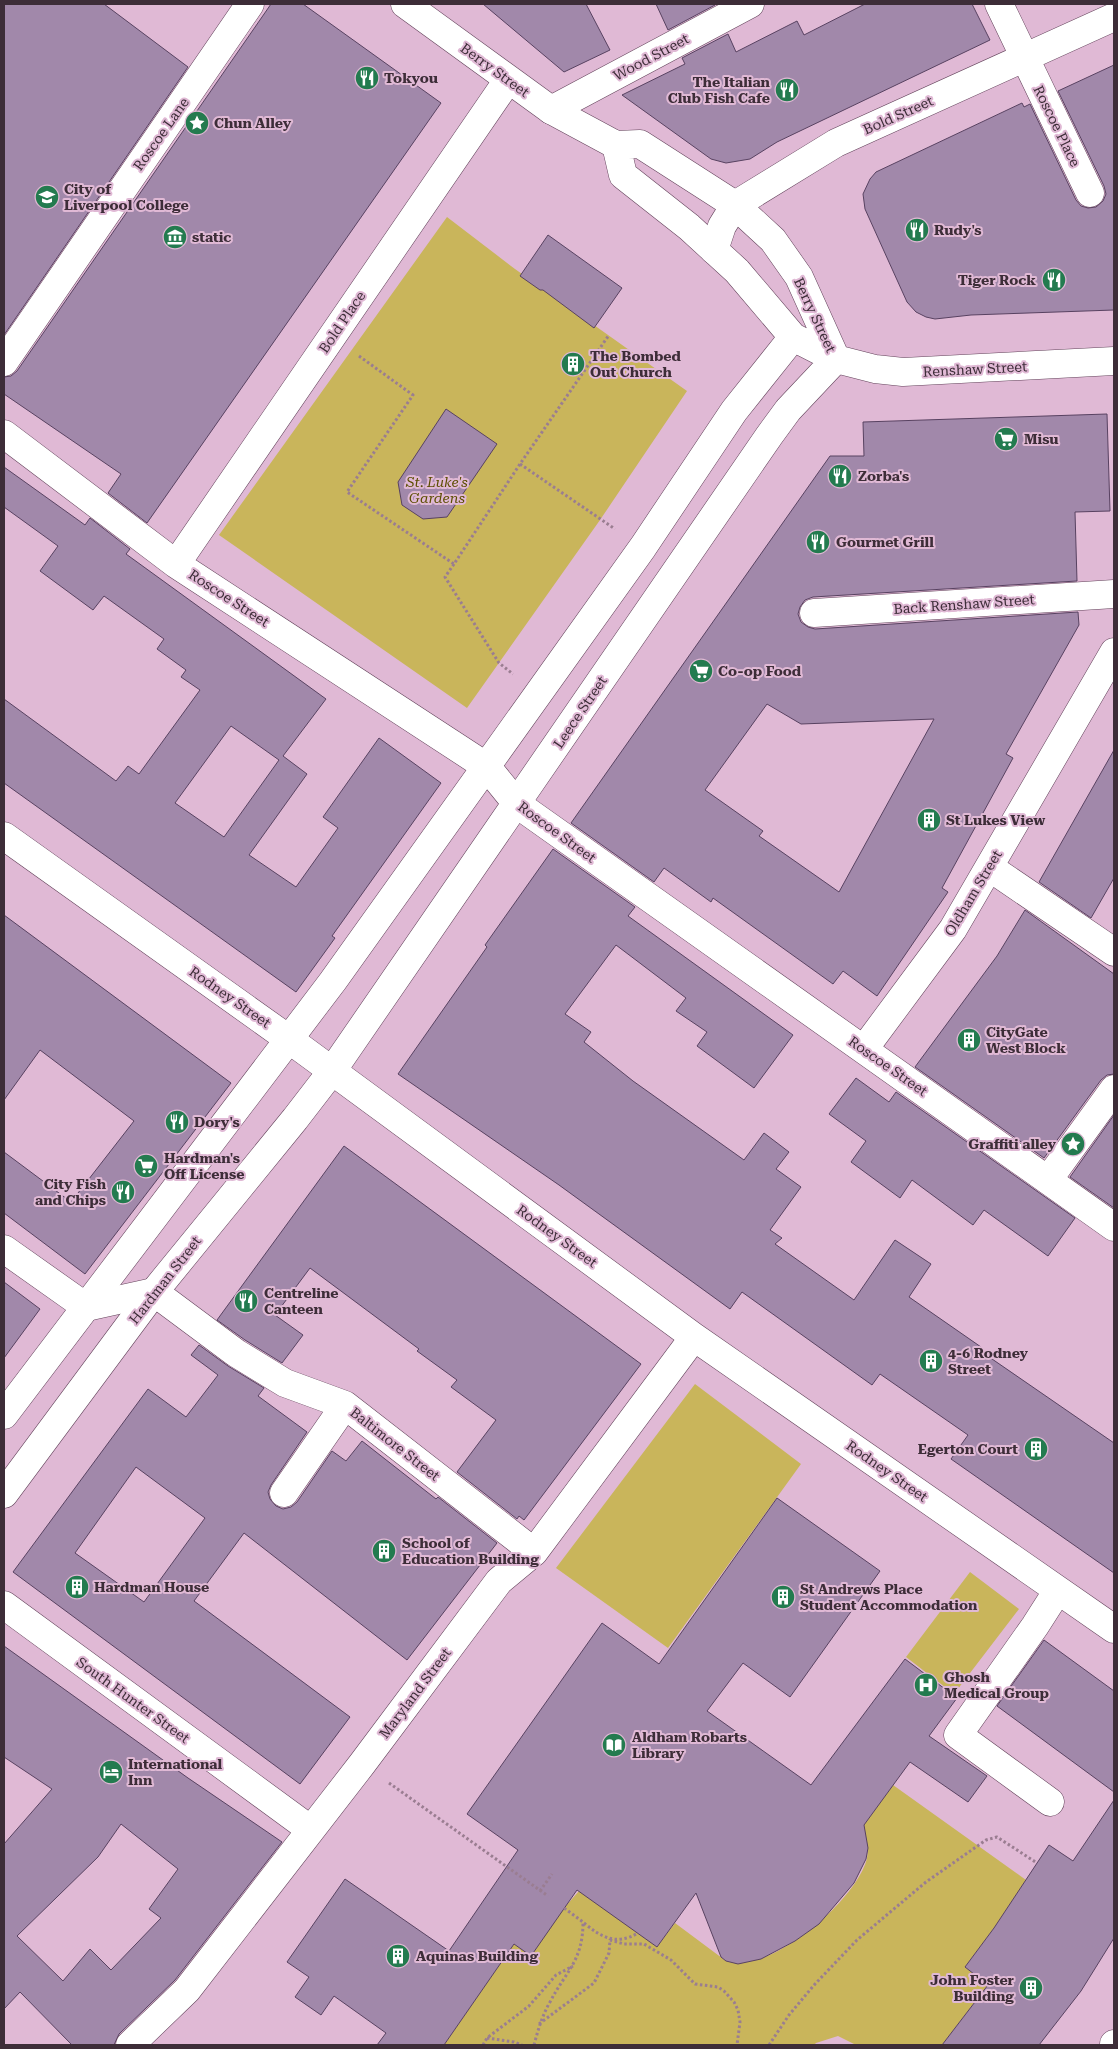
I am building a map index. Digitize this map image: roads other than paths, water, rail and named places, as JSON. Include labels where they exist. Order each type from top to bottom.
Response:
[{"type":"street","name":"Roscoe Lane","points":[[4,362],[250,4]]},
{"type":"street","name":"Berry Street","points":[[405,4],[551,110],[616,145],[640,144],[735,205],[772,240],[799,277],[836,359]]},
{"type":"street","name":"Roscoe Place","points":[[998,4],[1090,193]]},
{"type":"street","name":"Wood Street","points":[[551,110],[735,7]]},
{"type":"street","name":"Bold Street","points":[[714,250],[722,226],[735,205],[836,143],[1114,17]]},
{"type":"street","name":"Bold Place","points":[[176,564],[508,80]]},
{"type":"street","name":"Berry Street","points":[[616,145],[623,175],[690,227],[737,271],[793,337],[836,359]]},
{"type":"street","points":[[4,1415],[290,1040],[643,547],[734,411],[793,337]]},
{"type":"street","name":"Renshaw Street","points":[[836,359],[875,370],[904,372],[1114,361]]},
{"type":"street","name":"Leece Street","points":[[332,1071],[783,416],[836,359]]},
{"type":"street","name":"Roscoe Street","points":[[4,434],[176,564],[487,767],[517,804],[1114,1227]]},
{"type":"street","name":"Back Renshaw Street","points":[[814,613],[1114,594]]},
{"type":"street","name":"Oldham Street","points":[[864,1049],[952,929],[1114,652]]},
{"type":"street","name":"Rodney Street","points":[[4,836],[290,1040],[694,1337],[1114,1629]]},
{"type":"street","points":[[989,868],[1114,952]]},
{"type":"street","name":"Hardman Street","points":[[4,1494],[154,1292],[332,1071]]},
{"type":"street","points":[[1048,1180],[1114,1090]]},
{"type":"street","points":[[4,1249],[86,1307],[154,1292]]},
{"type":"street","name":"Baltimore Street","points":[[154,1292],[236,1353],[285,1383],[345,1405],[534,1552]]},
{"type":"street","name":"Maryland Street","points":[[130,2045],[187,1990],[362,1764],[499,1581],[534,1552],[694,1337]]},
{"type":"street","points":[[284,1493],[345,1405]]},
{"type":"street","points":[[1050,1802],[958,1735],[1035,1626],[1058,1590]]},
{"type":"street","name":"South Hunter Street","points":[[4,1605],[311,1830]]},
{"type":"place","name":"Tokyou","points":[[367,78]]},
{"type":"place","name":"The Italian Club Fish Cafe","points":[[787,90]]},
{"type":"place","name":"Chun Alley","points":[[197,123]]},
{"type":"place","name":"City of Liverpool College","points":[[47,197]]},
{"type":"place","name":"Rudy's","points":[[917,230]]},
{"type":"place","name":"static","points":[[175,237]]},
{"type":"place","name":"Tiger Rock","points":[[1054,280]]},
{"type":"place","name":"The Bombed Out Church","points":[[573,364]]},
{"type":"place","name":"Misu","points":[[1006,439]]},
{"type":"place","name":"Zorba's","points":[[840,476]]},
{"type":"place","name":"Gourmet Grill","points":[[818,542]]},
{"type":"place","name":"Co-op Food","points":[[701,671]]},
{"type":"place","name":"St Lukes View","points":[[929,820]]},
{"type":"place","name":"CityGate West Block","points":[[969,1040]]},
{"type":"place","name":"Dory's","points":[[177,1122]]},
{"type":"place","name":"Graffiti alley","points":[[1073,1144]]},
{"type":"place","name":"Hardman's Off License","points":[[146,1166]]},
{"type":"place","name":"City Fish and Chips","points":[[123,1192]]},
{"type":"place","name":"Centreline Canteen","points":[[246,1301]]},
{"type":"place","name":"4-6 Rodney Street","points":[[931,1361]]},
{"type":"place","name":"Egerton Court","points":[[1036,1449]]},
{"type":"place","name":"School of Education Building","points":[[384,1551]]},
{"type":"place","name":"Hardman House","points":[[77,1587]]},
{"type":"place","name":"St Andrews Place Student Accommodation","points":[[783,1597]]},
{"type":"place","name":"Ghosh Medical Group","points":[[926,1685]]},
{"type":"place","name":"Aldham Robarts Library","points":[[614,1745]]},
{"type":"place","name":"International Inn","points":[[111,1772]]},
{"type":"place","name":"Aquinas Building","points":[[398,1956]]},
{"type":"place","name":"John Foster Building","points":[[1031,1988]]},
{"type":"park label","name":"St. Luke's Gardens","points":[[437,490]]}]
